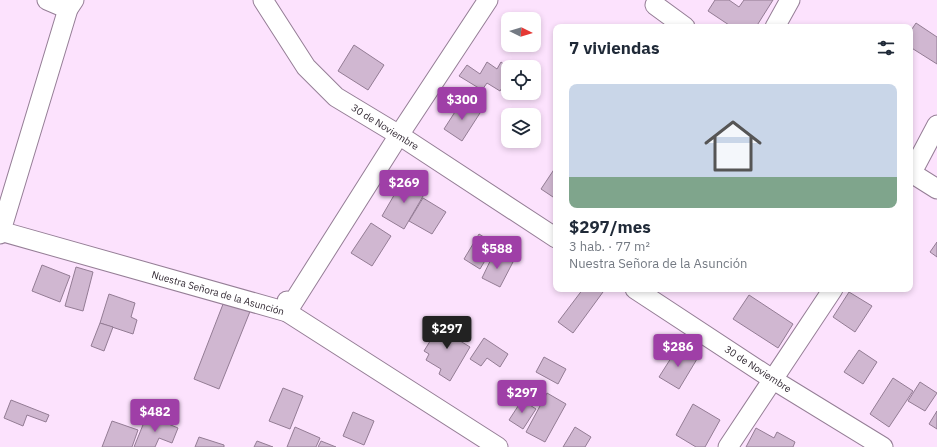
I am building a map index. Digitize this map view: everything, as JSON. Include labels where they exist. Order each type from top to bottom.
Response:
[{"type":"street","points":[[0,232],[71,5],[47,0]]},
{"type":"street","name":"30 de Noviembre","points":[[263,0],[306,67],[336,97],[399,135],[553,236]]},
{"type":"street","points":[[287,306],[488,0]]},
{"type":"street","points":[[777,24],[790,0]]},
{"type":"street","points":[[655,5],[680,24]]},
{"type":"street","points":[[913,170],[937,125]]},
{"type":"street","points":[[913,175],[937,189]]},
{"type":"street","name":"Nuestra Señora de la Asunción","points":[[0,232],[287,306],[498,447]]},
{"type":"street","name":"30 de Noviembre","points":[[640,292],[772,379],[883,447]]},
{"type":"street","points":[[728,447],[831,292]]},
{"type":"building","points":[[715,0],[729,0],[739,7],[744,0],[773,0],[758,24],[728,24],[708,11]]},
{"type":"building","points":[[916,23],[937,37],[937,64],[913,49],[913,28]]},
{"type":"building","points":[[354,45],[384,65],[368,90],[338,71]]},
{"type":"building","points":[[487,62],[497,69],[501,62],[500,91],[487,83],[482,90],[459,76],[467,65],[480,74]]},
{"type":"building","points":[[462,101],[480,113],[462,141],[444,129]]},
{"type":"building","points":[[553,171],[553,197],[541,189]]},
{"type":"building","points":[[404,178],[426,191],[404,229],[382,216]]},
{"type":"building","points":[[423,198],[446,212],[432,234],[409,221]]},
{"type":"building","points":[[371,223],[391,236],[372,266],[351,253]]},
{"type":"building","points":[[479,234],[495,244],[480,269],[464,259]]},
{"type":"building","points":[[937,242],[937,257],[930,252]]},
{"type":"building","points":[[494,253],[513,262],[500,287],[482,278]]},
{"type":"building","points":[[42,265],[70,276],[60,302],[32,291]]},
{"type":"building","points":[[76,267],[93,272],[83,311],[65,306]]},
{"type":"building","points":[[581,292],[603,292],[573,333],[558,322]]},
{"type":"building","points":[[849,292],[872,306],[855,332],[833,317]]},
{"type":"building","points":[[109,294],[135,303],[131,317],[137,320],[133,334],[100,323]]},
{"type":"building","points":[[749,295],[793,324],[778,348],[733,319]]},
{"type":"building","points":[[225,299],[251,309],[219,389],[194,379]]},
{"type":"building","points":[[443,320],[462,332],[457,339],[470,347],[450,381],[439,374],[441,369],[426,360],[429,354],[424,351]]},
{"type":"building","points":[[100,323],[113,327],[104,351],[91,346]]},
{"type":"building","points":[[484,338],[508,354],[500,367],[487,358],[481,366],[470,359]]},
{"type":"building","points":[[678,347],[697,359],[679,389],[659,377]]},
{"type":"building","points":[[859,350],[877,362],[863,384],[844,372]]},
{"type":"building","points":[[544,357],[566,369],[558,384],[536,372]]},
{"type":"building","points":[[893,378],[913,391],[889,427],[870,414]]},
{"type":"building","points":[[920,382],[937,393],[925,411],[908,401]]},
{"type":"building","points":[[283,388],[303,396],[290,429],[269,421]]},
{"type":"building","points":[[547,393],[566,404],[545,442],[526,432]]},
{"type":"building","points":[[11,400],[49,415],[46,422],[27,415],[23,426],[4,418]]},
{"type":"building","points":[[522,400],[536,409],[523,429],[509,420]]},
{"type":"building","points":[[693,404],[720,420],[705,447],[696,447],[676,435]]},
{"type":"building","points":[[937,411],[937,429],[929,424]]},
{"type":"building","points":[[353,412],[374,421],[364,445],[343,436]]},
{"type":"building","points":[[147,415],[178,428],[172,443],[159,438],[155,447],[134,447]]},
{"type":"building","points":[[112,421],[138,430],[132,447],[102,447]]},
{"type":"building","points":[[295,427],[320,438],[316,447],[287,447]]},
{"type":"building","points":[[575,427],[591,437],[585,447],[563,447]]},
{"type":"building","points":[[756,428],[774,438],[777,432],[795,442],[793,447],[746,447]]},
{"type":"building","points":[[199,437],[224,445],[224,447],[195,447]]},
{"type":"building","points":[[257,441],[273,447],[254,447]]},
{"type":"building","points":[[321,441],[336,447],[318,447]]}]
